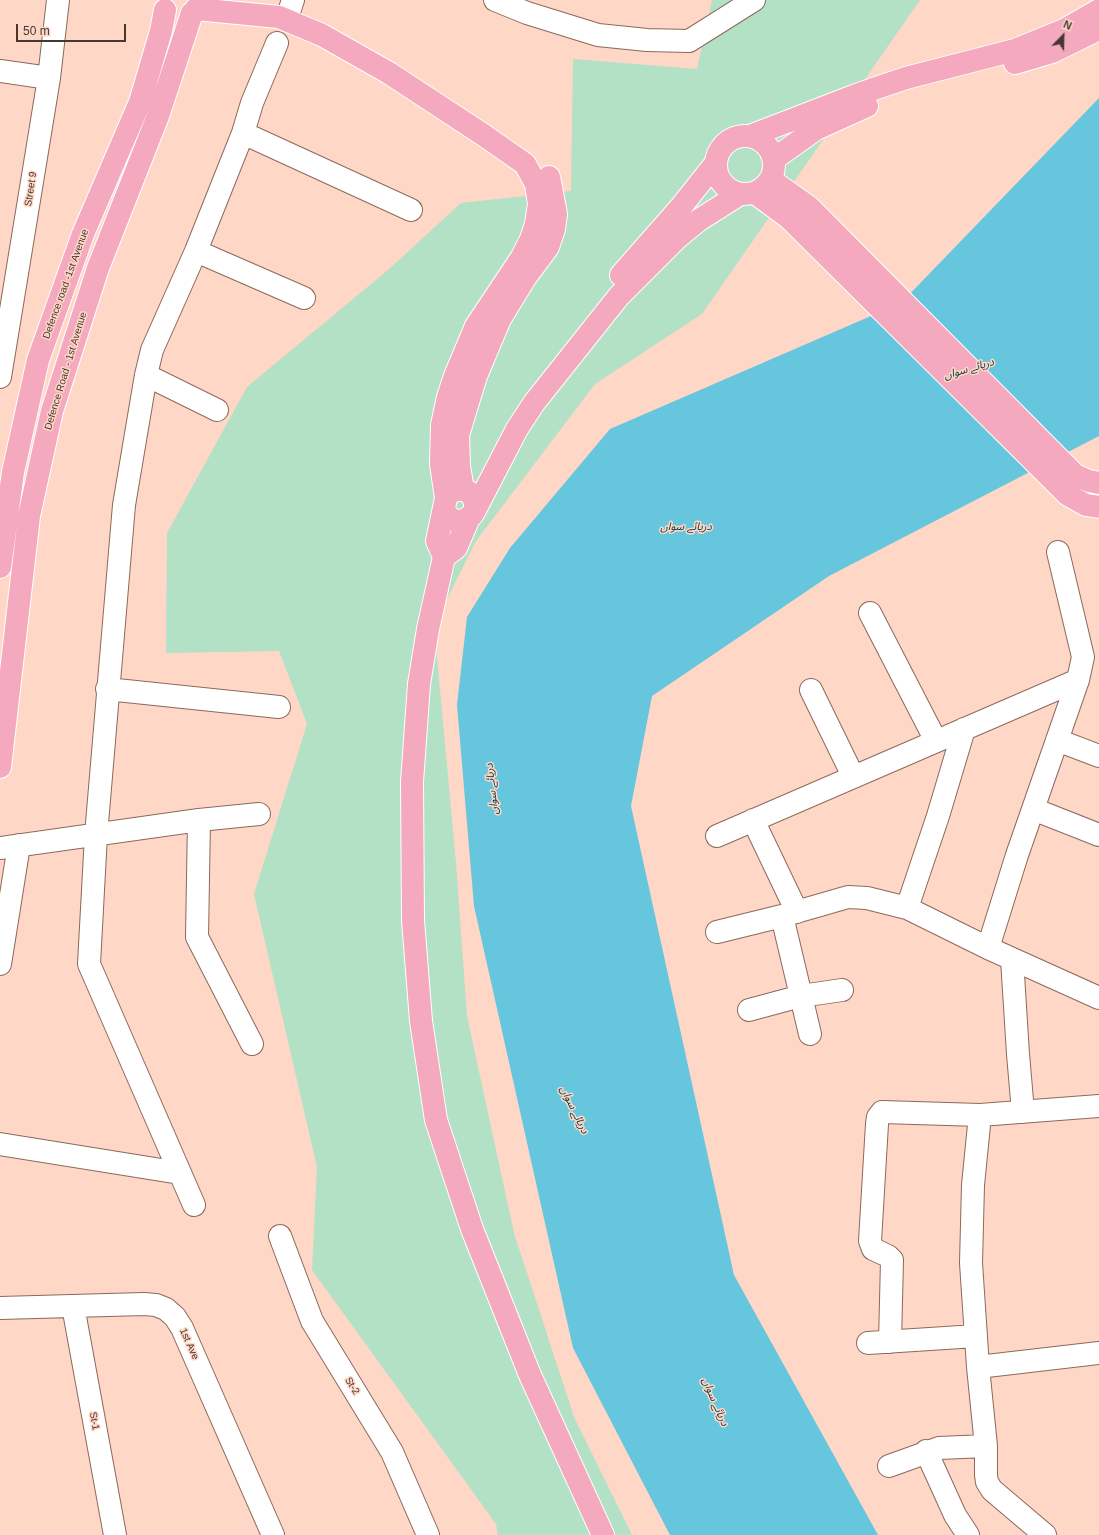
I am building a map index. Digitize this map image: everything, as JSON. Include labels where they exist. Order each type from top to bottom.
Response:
[{"type":"main road","points":[[262,0],[291,4],[404,69],[526,148],[539,159],[549,178],[556,214],[554,229],[548,247],[525,278],[500,319],[476,376],[458,435],[461,503]]},
{"type":"main road","name":"Defence road -1st Avenue","points":[[163,5],[171,15],[179,17],[195,7],[279,17],[322,35],[389,73],[525,164],[536,184],[539,204],[536,224],[522,258],[476,326],[455,376],[448,397],[442,425],[441,464],[461,503]]},
{"type":"main road","name":"Defence road -1st Avenue","points":[[0,567],[13,472],[38,360],[83,234],[140,102],[161,31],[163,5]]},
{"type":"main road","name":"Defence Road - 1st Avenue","points":[[0,764],[29,516],[52,411],[98,268],[158,116],[195,7]]},
{"type":"main road","points":[[1099,10],[1064,30],[1015,50],[906,78],[859,94],[750,136],[736,137],[724,145],[716,157],[715,164],[716,171],[722,184],[728,189],[760,182],[809,207],[1075,475],[1089,481],[1099,483]]},
{"type":"main road","points":[[461,503],[534,403],[619,296],[677,238],[699,220],[760,182],[816,129],[863,107],[910,92],[1052,52],[1099,29]]},
{"type":"main road","points":[[750,136],[763,141],[768,146],[760,182]]},
{"type":"main road","points":[[602,1535],[530,1374],[472,1229],[436,1120],[421,1021],[413,920],[412,782],[418,684],[428,629],[444,557],[438,541],[461,503],[504,422],[540,370],[587,311],[636,258],[715,164]]},
{"type":"main road","points":[[760,182],[789,218],[1068,495],[1086,505],[1099,507]]},
{"type":"street","name":"Street 9","points":[[0,376],[49,78],[58,0]]},
{"type":"street","points":[[495,0],[527,13],[598,35],[647,40],[689,41],[754,0]]},
{"type":"street","points":[[194,1205],[89,964],[96,835],[107,689],[124,506],[146,375],[152,350],[196,251],[243,133],[252,103],[277,43]]},
{"type":"street","points":[[0,71],[49,78]]},
{"type":"street","points":[[243,133],[411,210]]},
{"type":"street","points":[[196,251],[304,298]]},
{"type":"street","points":[[146,375],[217,410]]},
{"type":"street","points":[[988,948],[1033,810],[1078,680],[1083,657],[1058,552]]},
{"type":"street","points":[[870,613],[936,741]]},
{"type":"street","points":[[716,836],[1078,680]]},
{"type":"street","points":[[107,689],[279,707]]},
{"type":"street","points":[[811,690],[853,776]]},
{"type":"street","points":[[907,908],[938,816],[964,729]]},
{"type":"street","points":[[1057,740],[1099,756]]},
{"type":"street","points":[[1033,810],[1099,835]]},
{"type":"street","points":[[0,964],[10,847],[199,820],[259,814]]},
{"type":"street","points":[[199,820],[197,937],[252,1044]]},
{"type":"street","points":[[753,820],[789,914],[801,996],[810,1034]]},
{"type":"street","points":[[717,932],[848,897],[867,898],[907,908],[988,948],[1099,998]]},
{"type":"street","points":[[1012,958],[1023,1112]]},
{"type":"street","points":[[749,1010],[801,996],[842,990]]},
{"type":"street","points":[[890,1342],[892,1260],[888,1256],[873,1250],[870,1241],[876,1124],[878,1117],[882,1112],[980,1115],[1099,1106]]},
{"type":"street","points":[[980,1115],[973,1185],[971,1263],[978,1367],[986,1446],[986,1475],[989,1486],[1045,1535]]},
{"type":"street","points":[[0,1144],[180,1172]]},
{"type":"street","name":"St-2","points":[[280,1236],[312,1321],[392,1452],[428,1535]]},
{"type":"street","name":"1st Ave","points":[[0,1308],[144,1304],[156,1305],[175,1317],[182,1328],[273,1535]]},
{"type":"street","name":"St-1","points":[[73,1306],[115,1535]]},
{"type":"street","points":[[868,1343],[976,1336]]},
{"type":"street","points":[[978,1367],[1099,1353]]},
{"type":"street","points":[[889,1466],[926,1451],[939,1448],[986,1446]]},
{"type":"street","points":[[926,1451],[955,1515],[968,1535]]},
{"type":"green space","points":[[712,0],[920,0],[702,314],[595,384],[476,541],[434,625],[456,863],[467,1016],[514,1233],[574,1417],[632,1535],[498,1535],[496,1524],[312,1270],[317,1167],[254,894],[307,724],[279,651],[166,653],[167,533],[247,387],[388,270],[461,203],[571,191],[573,59],[697,69]]},
{"type":"water","name":"دریائے سواں","points":[[1099,98],[1099,436],[829,576],[652,696],[631,806],[734,1275],[878,1535],[670,1535],[573,1348],[474,906],[457,705],[467,617],[510,548],[610,429],[901,303]]}]
